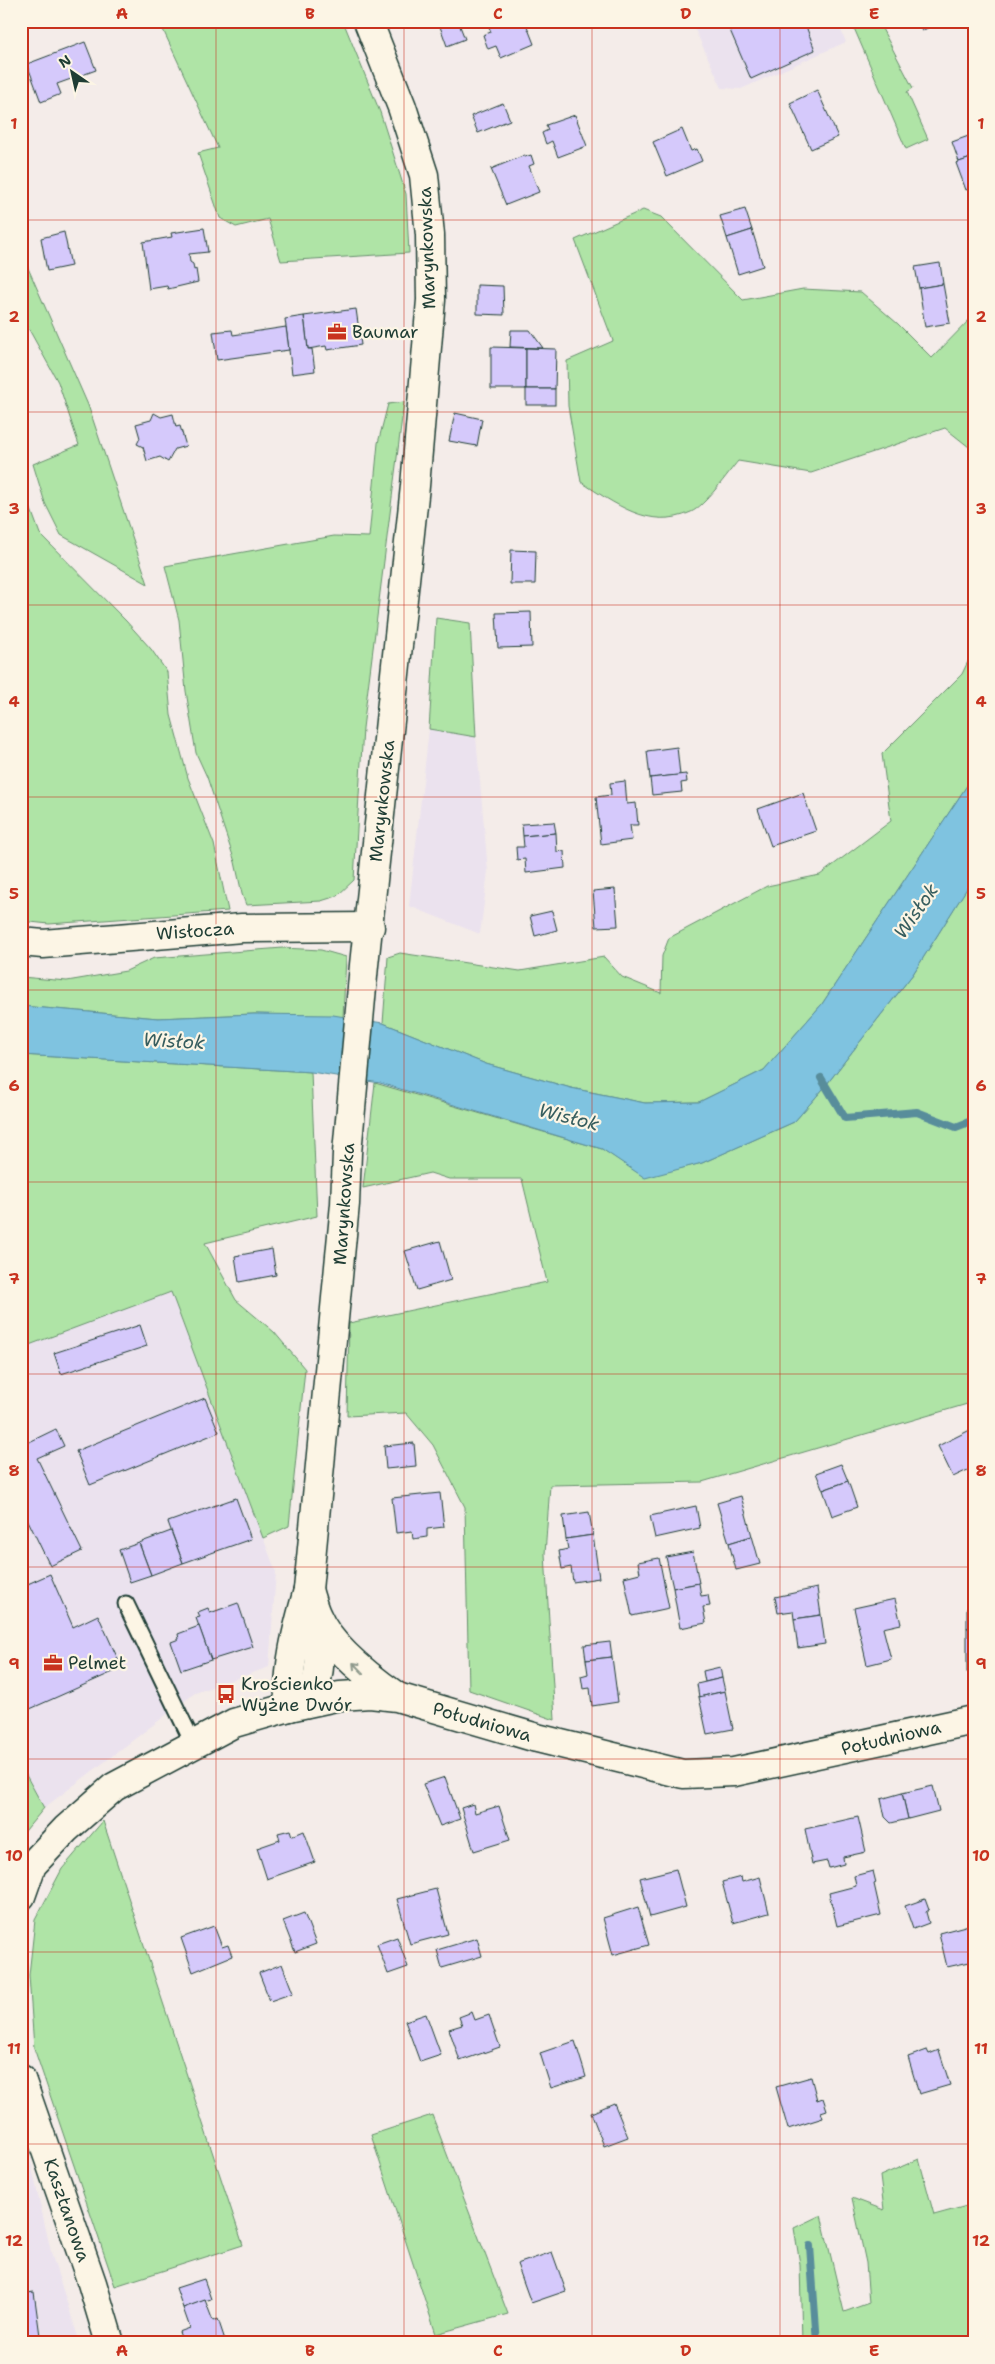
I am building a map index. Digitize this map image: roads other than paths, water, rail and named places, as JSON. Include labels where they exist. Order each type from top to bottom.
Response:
[{"type":"street","name":"Marynkowska","points":[[297,1705],[288,1680],[295,1633],[308,1590],[344,1214],[347,1153],[364,965],[370,927],[415,486],[431,300],[430,235],[424,175],[378,29]]},
{"type":"street","name":"Wisłocza","points":[[21,942],[43,944],[242,928],[370,927]]},
{"type":"street","name":"Marynkowska","points":[[308,1590],[317,1618],[363,1673],[396,1697]]},
{"type":"street","points":[[297,1705],[313,1694],[318,1682],[319,1638],[317,1618]]},
{"type":"street","name":"Południowa","points":[[26,1863],[114,1787],[193,1743],[234,1723],[297,1705],[340,1696],[370,1694],[396,1697],[537,1738],[683,1774],[734,1772],[974,1720]]},
{"type":"street","points":[[21,1896],[26,1863]]},
{"type":"street","name":"Kasztanowa","points":[[21,2079],[92,2282],[110,2343]]},
{"type":"lane","points":[[126,1604],[193,1743]]},
{"type":"water","name":"Wisłok","points":[[974,775],[974,877],[913,974],[823,1089],[794,1122],[702,1163],[645,1178],[602,1149],[380,1083],[311,1072],[21,1055],[21,1006],[158,1018],[254,1014],[333,1015],[383,1023],[486,1064],[571,1088],[645,1103],[699,1102],[764,1070],[822,1004]]},
{"type":"waterway","points":[[821,1078],[845,1118],[917,1112],[956,1127],[974,1120]]},
{"type":"waterway","points":[[810,2246],[817,2343]]},
{"type":"place","name":"Baumar","points":[[337,332]]},
{"type":"place","name":"Pelmet","points":[[53,1663]]},
{"type":"place","name":"Krościenko Wyżne Dwór","points":[[226,1694]]}]
